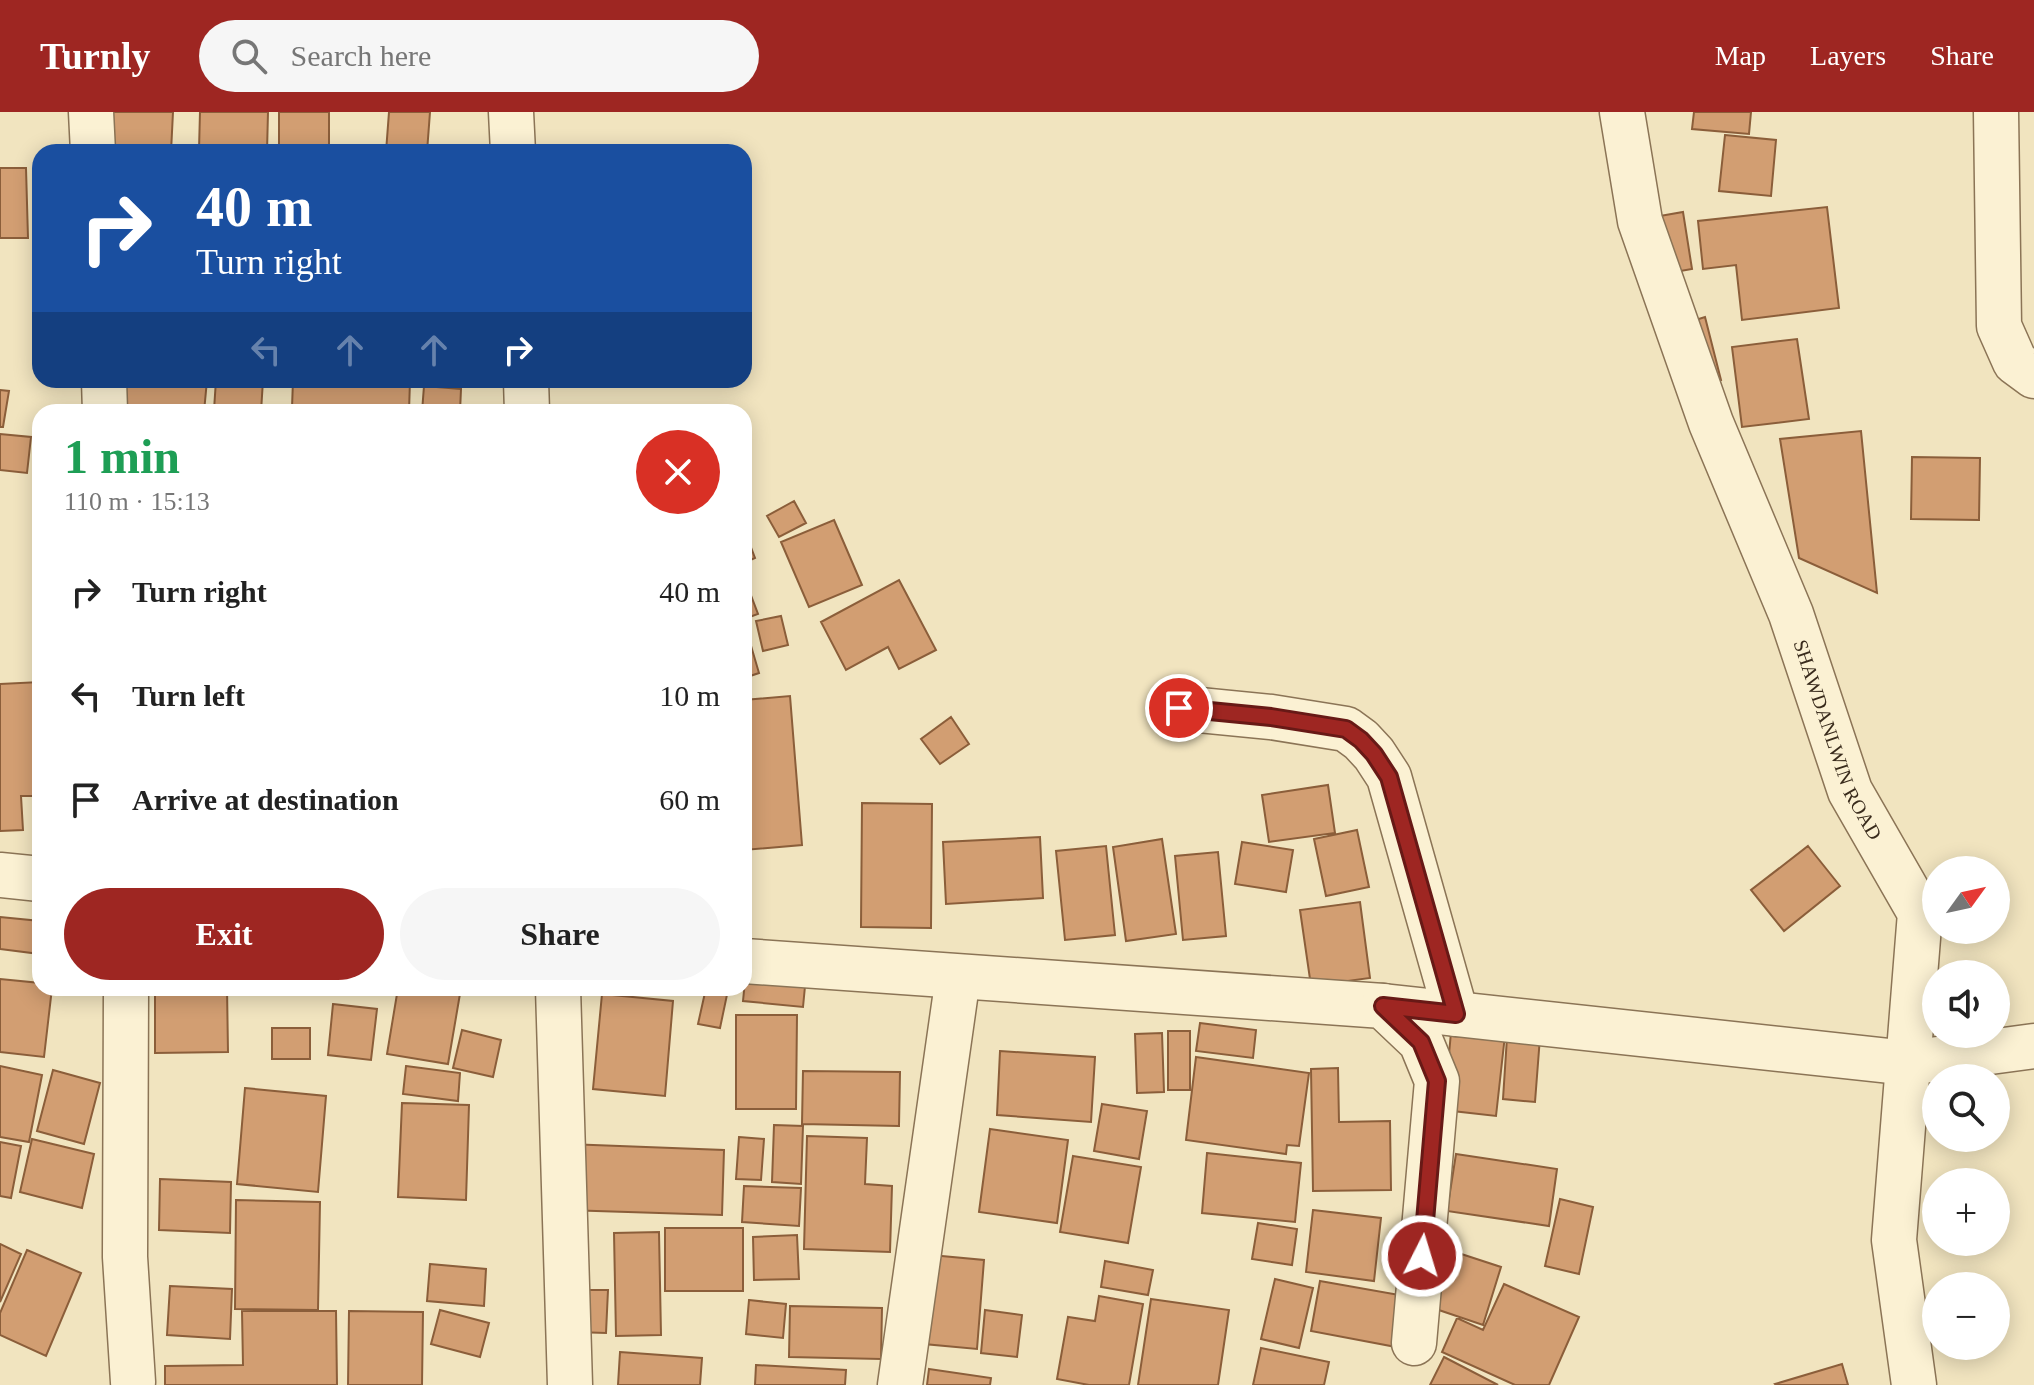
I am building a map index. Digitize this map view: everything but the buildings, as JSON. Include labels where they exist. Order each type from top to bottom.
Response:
[{"type":"street","points":[[91,112],[93,144]]},
{"type":"street","points":[[511,112],[513,144]]},
{"type":"street","name":"SHAWDANLWIN ROAD","points":[[1622,112],[1640,221],[1711,423],[1791,614],[1850,791],[1920,913],[1894,1240],[1914,1385]]},
{"type":"street","points":[[1996,112],[1999,326],[2015,362],[2034,376]]},
{"type":"street","points":[[1179,708],[1271,717],[1346,729],[1374,754],[1389,777],[1456,1014]]},
{"type":"street","points":[[0,875],[32,878]]},
{"type":"street","points":[[752,962],[1383,1006],[1908,1063],[2034,1046]]},
{"type":"street","points":[[900,1385],[958,977]]},
{"type":"street","points":[[126,996],[125,1257],[133,1382]]},
{"type":"street","points":[[558,996],[570,1385]]},
{"type":"street","points":[[1383,1006],[1421,1042],[1437,1081],[1414,1343]]},
{"type":"route","points":[[1179,708],[1271,717],[1346,729],[1374,754],[1389,777],[1456,1014],[1383,1006],[1421,1042],[1437,1081],[1422,1256]]}]
